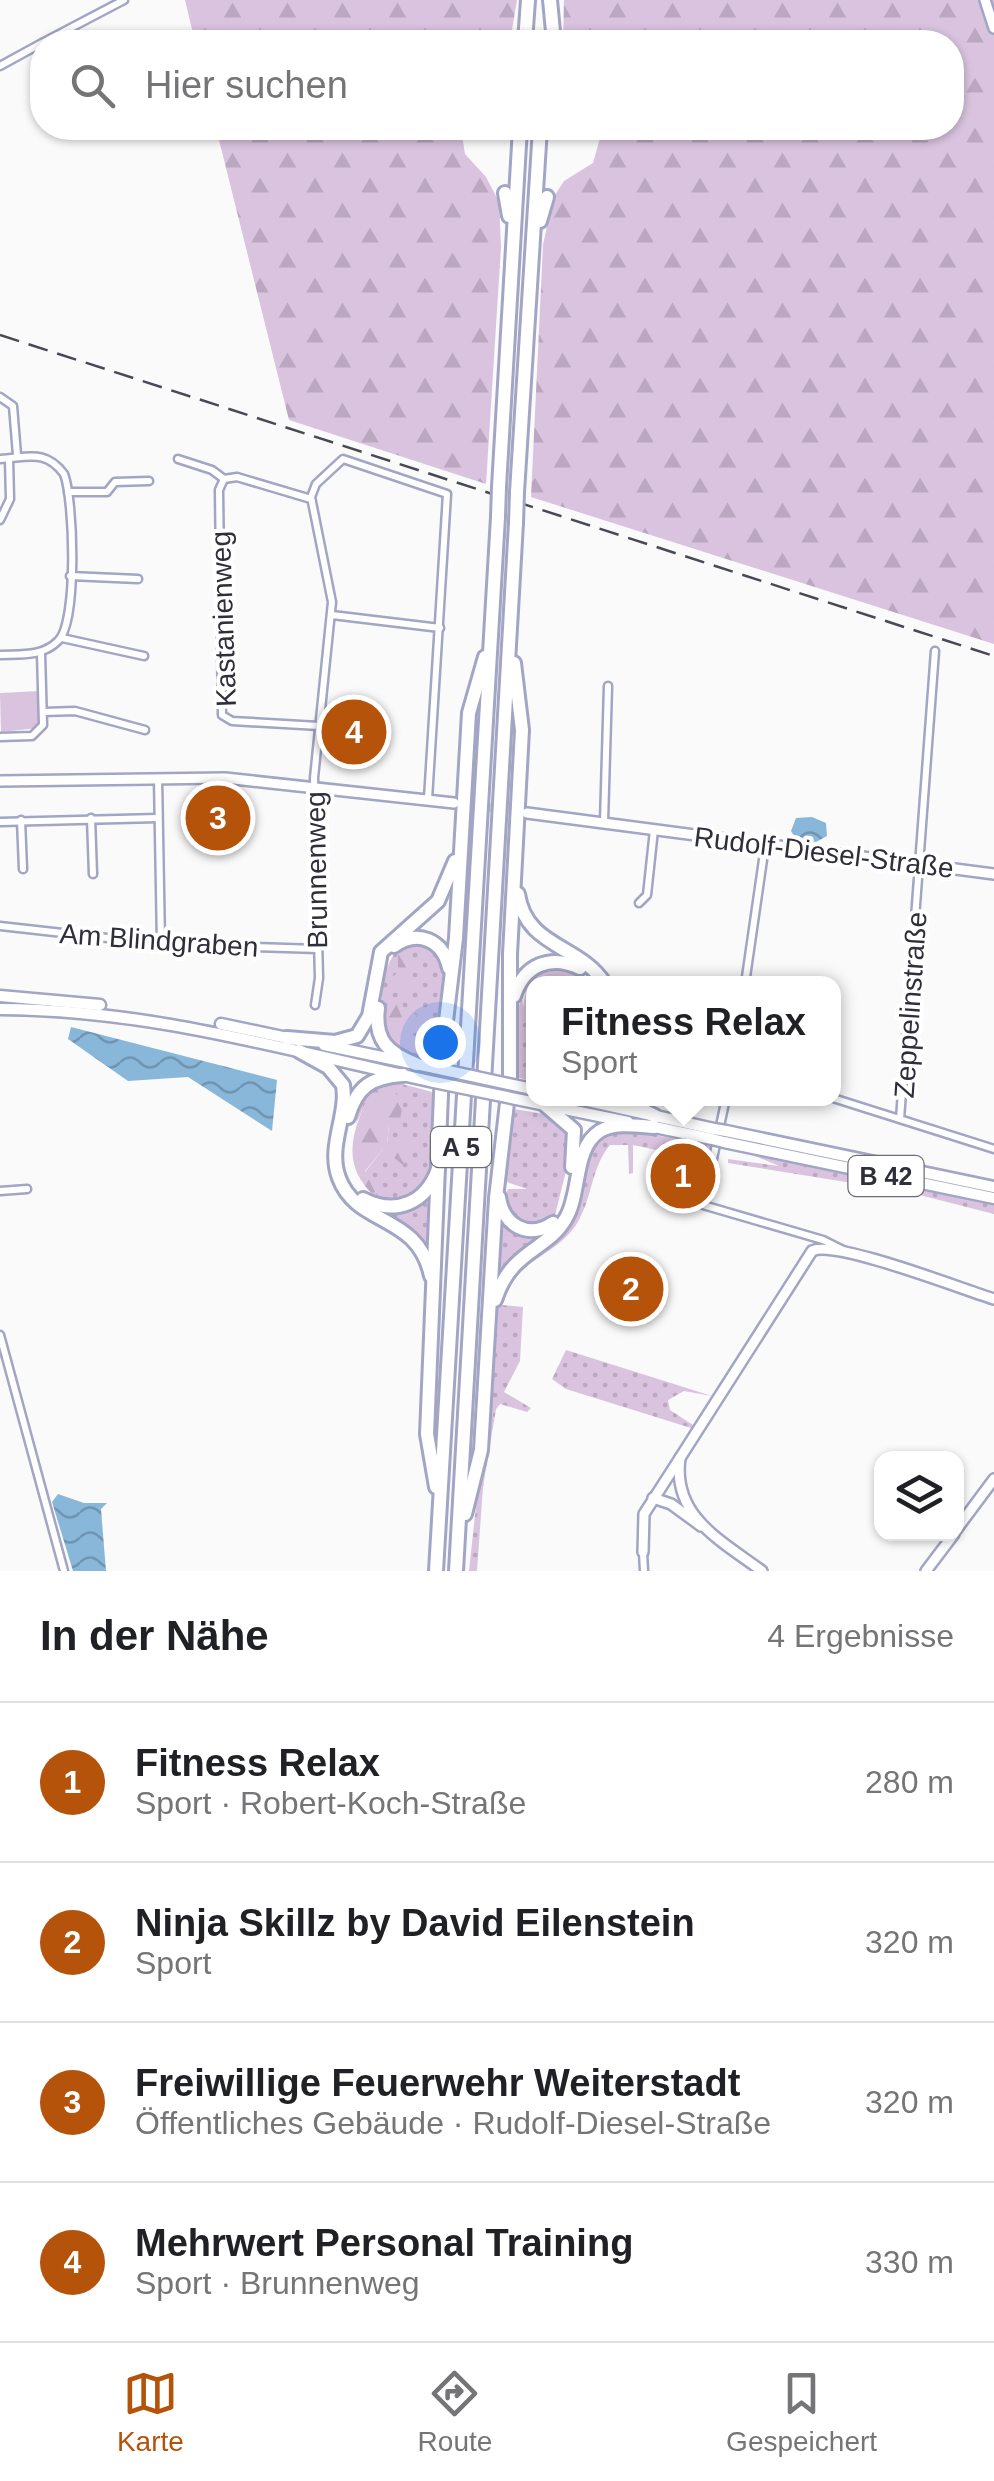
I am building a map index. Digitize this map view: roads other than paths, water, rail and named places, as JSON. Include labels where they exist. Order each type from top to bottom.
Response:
[{"type":"highway","points":[[526,30],[528,0]]},
{"type":"highway","points":[[547,30],[549,0]]},
{"type":"highway","points":[[549,0],[553,30]]},
{"type":"highway","points":[[524,30],[526,26]]},
{"type":"highway","name":"A 5","points":[[436,1571],[519,140]]},
{"type":"highway","name":"A 5","points":[[456,1571],[539,140]]},
{"type":"highway","points":[[505,193],[512,254]]},
{"type":"highway","points":[[534,242],[548,197]]},
{"type":"highway","name":"A 5","points":[[510,625],[522,730],[510,1024]]},
{"type":"highway","points":[[440,1509],[427,1434],[448,1003],[469,713],[491,635]]},
{"type":"highway","points":[[287,1038],[340,1042],[362,1031],[381,952],[438,901],[453,870],[462,824]]},
{"type":"highway","name":"A 5","points":[[517,851],[519,901],[530,925],[542,939],[589,964],[599,976]]},
{"type":"highway","points":[[416,1064],[390,1052],[377,1028],[384,965],[396,943],[416,937],[438,945],[448,966],[448,1003]]},
{"type":"highway","points":[[528,976],[539,964],[568,962],[586,976]]},
{"type":"highway","points":[[458,1535],[480,1450],[500,1164],[509,1092],[510,1024],[518,986],[526,978]]},
{"type":"highway","points":[[299,1051],[328,1066],[342,1085],[335,1153],[340,1181],[358,1204],[409,1232],[420,1245],[430,1272],[434,1306]]},
{"type":"highway","points":[[404,1075],[375,1079],[358,1093],[344,1137],[346,1180],[372,1204],[394,1208],[409,1204],[429,1188],[441,1157]]},
{"type":"highway","points":[[500,1164],[499,1198],[506,1218],[525,1230],[549,1226],[564,1205],[576,1143],[568,1120],[547,1106]]},
{"type":"highway","points":[[630,1106],[654,1122]]},
{"type":"highway","points":[[489,1332],[497,1294],[508,1272],[566,1218],[590,1141],[608,1128],[654,1122]]},
{"type":"main road","points":[[0,996],[126,1008],[526,1087]]},
{"type":"main road","name":"B 42","points":[[0,1009],[78,1009],[148,1018],[526,1101]]},
{"type":"main road","name":"B 42","points":[[551,1106],[654,1122]]},
{"type":"main road","name":"B 42","points":[[602,1106],[718,1138],[994,1198]]},
{"type":"main road","name":"B 42","points":[[718,1138],[994,1187]]},
{"type":"street","points":[[67,30],[124,0]]},
{"type":"street","points":[[985,0],[994,28]]},
{"type":"street","points":[[0,66],[30,50]]},
{"type":"street","points":[[0,397],[13,406],[10,499],[0,520]]},
{"type":"street","points":[[0,655],[41,653],[62,638],[69,618],[68,492],[64,474],[52,461],[9,458]]},
{"type":"street","points":[[178,459],[212,470],[224,479],[237,477],[311,499],[314,487],[343,459],[447,494],[428,799]]},
{"type":"street","name":"Kastanienweg","points":[[224,479],[219,490],[222,715],[232,721],[319,726]]},
{"type":"street","points":[[68,492],[107,492],[115,482],[150,481]]},
{"type":"street","name":"Brunnenweg","points":[[311,499],[332,592],[314,784],[318,949],[315,1005]]},
{"type":"street","points":[[70,576],[138,579]]},
{"type":"street","points":[[332,616],[440,628]]},
{"type":"street","points":[[62,638],[144,656]]},
{"type":"street","name":"Zeppelinstraße","points":[[900,1119],[935,650]]},
{"type":"street","points":[[0,737],[34,735],[43,726],[41,653]]},
{"type":"street","points":[[604,822],[608,686]]},
{"type":"street","points":[[43,712],[75,711],[145,730]]},
{"type":"street","points":[[0,780],[158,777],[314,784],[454,803]]},
{"type":"street","points":[[158,777],[161,944]]},
{"type":"street","name":"Rudolf-Diesel-Straße","points":[[527,813],[994,874]]},
{"type":"street","points":[[92,818],[93,874]]},
{"type":"street","points":[[0,822],[158,818]]},
{"type":"street","points":[[21,820],[23,869]]},
{"type":"street","name":"Rudolf-Diesel-Straße","points":[[639,903],[647,895],[654,829]]},
{"type":"street","points":[[745,976],[765,846]]},
{"type":"street","name":"Am Blindgraben","points":[[0,926],[161,944],[318,949]]},
{"type":"street","points":[[841,1101],[994,1149]]},
{"type":"street","points":[[724,1106],[703,1205],[823,1240],[850,1254]]},
{"type":"street","points":[[0,1191],[27,1189]]},
{"type":"street","points":[[798,1235],[807,1243],[808,1258]]},
{"type":"street","points":[[644,1571],[644,1517],[654,1498],[818,1247],[994,1299]]},
{"type":"street","points":[[0,1336],[64,1571]]},
{"type":"street","points":[[0,1348],[6,1358]]},
{"type":"street","points":[[680,1458],[680,1497],[701,1526]]},
{"type":"street","points":[[964,1520],[994,1480]]},
{"type":"street","points":[[654,1498],[670,1504],[762,1571]]},
{"type":"street","points":[[926,1571],[948,1541]]},
{"type":"water","points":[[812,817],[826,823],[827,836],[816,842],[795,837],[791,831],[796,818]]},
{"type":"water","points":[[71,1027],[277,1080],[272,1131],[188,1077],[128,1081],[68,1039]]},
{"type":"water","points":[[58,1494],[84,1503],[107,1503],[101,1509],[106,1571],[73,1571],[52,1502]]},
{"type":"tunnel","points":[[462,804],[521,812]]},
{"type":"railway","points":[[0,335],[994,656]]},
{"type":"place","name":"Mehrwert Personal Training","points":[[354,732]]},
{"type":"place","name":"Freiwillige Feuerwehr Weiterstadt","points":[[218,818]]},
{"type":"place","name":"Fitness Relax","points":[[683,1176]]},
{"type":"place","name":"Ninja Skillz by David Eilenstein","points":[[631,1289]]}]
